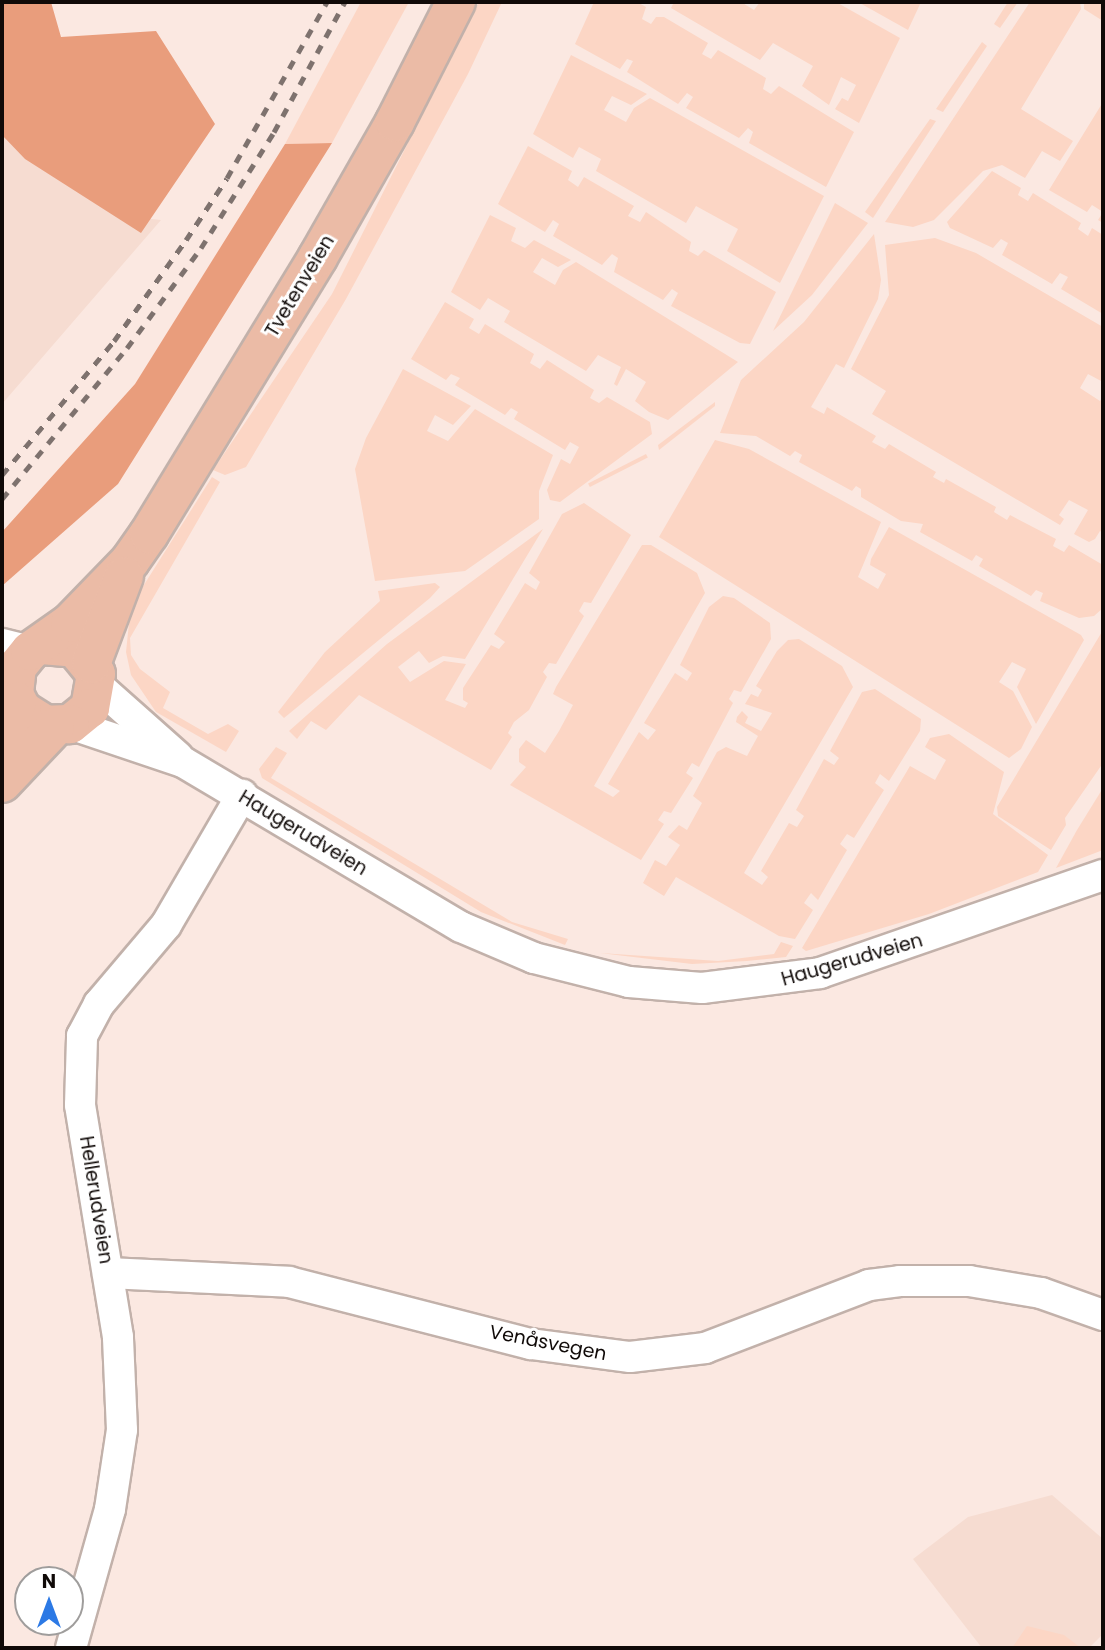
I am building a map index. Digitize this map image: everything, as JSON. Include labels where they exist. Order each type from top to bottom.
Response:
[{"type":"main road","name":"Tvetenveien","points":[[2,783],[63,725],[90,708],[94,674],[130,561],[318,257],[395,121],[456,2]]},
{"type":"main road","name":"Tvetenveien","points":[[2,742],[11,688],[24,647],[130,561]]},
{"type":"main road","points":[[24,647],[64,644],[94,674]]},
{"type":"main road","points":[[11,688],[29,717],[63,725]]},
{"type":"street","name":"Haugerudveien","points":[[94,674],[183,762]]},
{"type":"street","name":"Haugerudveien","points":[[63,725],[183,762],[461,927],[534,958],[654,985],[737,986],[820,973],[1103,875]]},
{"type":"street","name":"Hellerudveien","points":[[71,1648],[110,1509],[122,1430],[118,1337],[80,1105],[82,1035],[100,1004],[166,925],[242,795]]},
{"type":"street","name":"Venåsvegen","points":[[108,1273],[289,1282],[531,1344],[630,1357],[705,1348],[869,1285],[900,1281],[969,1281],[1029,1291],[1103,1315]]},
{"type":"shaded area","points":[[2,2],[51,2],[61,37],[156,31],[215,124],[141,233],[25,159],[2,135]]},
{"type":"shaded area","points":[[361,2],[409,2],[332,143],[285,144]]},
{"type":"shaded area","points":[[479,2],[502,2],[468,74],[346,299],[246,467],[225,475],[213,470],[332,294]]},
{"type":"shaded area","points":[[594,2],[637,2],[646,7],[642,19],[651,24],[656,17],[664,17],[708,43],[702,54],[711,59],[718,50],[766,78],[763,89],[771,94],[779,86],[854,132],[826,187],[749,143],[753,132],[748,128],[739,138],[686,108],[693,97],[687,93],[678,104],[627,72],[633,61],[627,59],[620,69],[575,44]]},
{"type":"shaded area","points":[[674,2],[741,2],[754,10],[760,2],[836,2],[900,38],[859,123],[835,109],[842,98],[848,101],[856,85],[841,77],[829,105],[802,86],[813,66],[773,43],[760,60],[671,8]]},
{"type":"shaded area","points":[[858,2],[921,2],[908,30]]},
{"type":"shaded area","points":[[1008,2],[1018,2],[1000,28],[994,24]]},
{"type":"shaded area","points":[[1030,2],[1080,2],[1081,9],[1021,109],[1073,141],[1060,161],[1042,151],[1025,178],[1002,165],[983,171],[934,220],[913,227],[885,222]]},
{"type":"shaded area","points":[[1084,2],[1103,2],[1103,21],[1084,9]]},
{"type":"shaded area","points":[[982,42],[987,46],[943,112],[936,109]]},
{"type":"shaded area","points":[[571,55],[647,94],[631,105],[612,96],[604,110],[626,122],[634,108],[650,98],[824,196],[780,283],[727,251],[738,229],[696,206],[686,223],[596,171],[601,159],[579,147],[573,158],[533,134]]},
{"type":"shaded area","points":[[1103,102],[1103,212],[1092,205],[1087,212],[1049,190]]},
{"type":"shaded area","points":[[930,119],[936,121],[873,218],[865,212]]},
{"type":"shaded area","points":[[2,129],[144,218],[161,220],[2,404]]},
{"type":"shaded area","points":[[332,143],[118,484],[2,586],[2,532],[135,384],[285,144]]},
{"type":"shaded area","points":[[528,146],[572,171],[568,180],[578,187],[584,177],[634,206],[628,216],[640,222],[646,212],[691,242],[689,251],[698,256],[704,250],[776,292],[750,344],[740,343],[671,306],[678,293],[672,289],[663,300],[614,272],[618,258],[612,254],[602,265],[553,236],[559,224],[553,220],[545,232],[498,204]]},
{"type":"shaded area","points":[[992,171],[1021,188],[1018,195],[1028,201],[1033,193],[1081,223],[1078,229],[1088,236],[1092,228],[1103,235],[1103,314],[1061,289],[1068,277],[1060,273],[1052,284],[1002,255],[1008,243],[1001,239],[993,248],[950,228],[947,222]]},
{"type":"shaded area","points":[[835,203],[868,223],[812,295],[773,331]]},
{"type":"shaded area","points":[[490,215],[516,228],[511,241],[525,248],[534,240],[571,260],[558,267],[542,258],[533,272],[555,285],[563,270],[576,262],[738,362],[668,420],[649,412],[635,401],[646,382],[626,369],[617,386],[614,384],[621,367],[598,355],[586,371],[504,322],[510,311],[488,298],[480,310],[451,292]]},
{"type":"shaded area","points":[[874,234],[881,280],[878,299],[844,368],[836,364],[811,407],[824,414],[827,407],[876,436],[872,442],[885,449],[889,444],[936,472],[933,477],[944,483],[946,479],[996,507],[994,512],[1007,520],[1010,515],[1056,539],[1053,546],[1064,552],[1069,545],[1103,565],[1103,608],[1094,616],[1079,618],[1040,601],[1043,593],[1036,590],[1031,596],[979,566],[983,559],[976,555],[972,561],[920,532],[923,524],[901,521],[861,497],[861,489],[856,486],[852,491],[799,462],[802,455],[795,451],[790,456],[756,436],[720,433],[741,380],[804,322]]},
{"type":"shaded area","points":[[935,238],[976,253],[1103,327],[1103,382],[1088,374],[1080,388],[1100,401],[1103,396],[1103,533],[1100,531],[1095,539],[1089,542],[1074,534],[1088,510],[1069,500],[1059,515],[1064,519],[1060,525],[872,414],[886,391],[851,369],[889,295],[885,245]]},
{"type":"shaded area","points":[[445,302],[474,319],[469,328],[479,334],[485,324],[534,354],[530,363],[540,369],[547,360],[594,390],[590,398],[599,403],[607,397],[650,422],[652,434],[560,502],[550,500],[547,490],[561,459],[570,464],[579,447],[570,442],[565,450],[514,419],[518,412],[511,408],[505,415],[455,385],[460,378],[451,374],[446,380],[411,359]]},
{"type":"shaded area","points":[[403,369],[471,406],[453,425],[435,415],[427,431],[448,441],[475,409],[553,455],[539,491],[539,519],[465,571],[375,581],[355,469],[366,438]]},
{"type":"shaded area","points":[[715,402],[715,406],[659,450],[658,445]]},
{"type":"shaded area","points":[[715,440],[749,449],[881,522],[858,577],[878,589],[886,574],[870,565],[871,559],[889,527],[1081,635],[1084,640],[1036,724],[1017,687],[1026,669],[1012,662],[999,682],[1013,691],[1032,727],[1021,749],[1009,758],[659,537]]},
{"type":"shaded area","points":[[646,454],[648,458],[590,487],[588,484]]},
{"type":"shaded area","points":[[212,477],[220,482],[130,638],[131,655],[140,669],[170,692],[163,708],[208,734],[228,724],[239,731],[226,752],[156,712],[131,675],[126,652],[129,623],[142,588]]},
{"type":"shaded area","points":[[584,503],[631,535],[591,603],[584,602],[579,611],[584,616],[556,664],[549,663],[543,672],[547,677],[529,710],[514,722],[508,733],[512,737],[491,770],[359,695],[326,730],[311,721],[297,739],[289,731],[387,644],[543,529],[465,659],[443,656],[429,663],[419,651],[398,667],[410,682],[444,661],[466,664],[445,700],[465,708],[468,703],[463,700],[463,688],[491,645],[499,649],[505,642],[494,634],[525,583],[536,590],[540,582],[529,573],[562,514]]},
{"type":"shaded area","points":[[642,545],[651,545],[697,573],[705,593],[594,786],[613,797],[620,791],[608,784],[639,732],[648,740],[656,730],[644,723],[675,673],[687,681],[692,673],[680,665],[709,607],[723,596],[734,598],[770,623],[771,639],[741,692],[734,690],[729,699],[733,703],[699,767],[692,763],[686,773],[693,778],[671,813],[664,811],[658,820],[664,824],[641,860],[510,785],[526,767],[519,762],[519,749],[526,740],[545,753],[559,731],[573,705],[553,694],[556,687]]},
{"type":"shaded area","points":[[435,583],[440,587],[430,598],[284,718],[278,712],[325,652],[380,601],[378,591]]},
{"type":"shaded area","points":[[1103,630],[1103,763],[1065,818],[1066,825],[1051,850],[998,816],[997,807]]},
{"type":"shaded area","points":[[799,639],[842,666],[853,687],[744,873],[762,885],[768,877],[761,871],[789,823],[797,827],[804,816],[796,810],[824,759],[834,765],[839,758],[830,751],[862,692],[875,689],[921,719],[920,731],[889,781],[880,774],[875,783],[884,790],[854,838],[847,834],[840,844],[847,850],[818,900],[811,893],[804,903],[813,910],[795,939],[779,936],[676,877],[664,896],[643,883],[655,860],[666,866],[680,845],[668,837],[679,825],[687,830],[702,803],[693,796],[717,752],[726,747],[747,756],[758,736],[736,722],[737,717],[742,711],[748,717],[745,723],[761,731],[772,713],[745,704],[751,694],[758,697],[762,690],[756,686],[777,651],[788,640]]},
{"type":"shaded area","points":[[949,734],[1004,772],[993,814],[1048,855],[1038,872],[929,914],[806,951],[802,948],[910,766],[935,780],[946,760],[925,747],[930,738]]},
{"type":"shaded area","points":[[276,747],[287,753],[271,778],[512,922],[568,939],[565,945],[481,912],[262,778],[259,769]]},
{"type":"shaded area","points":[[1103,788],[1103,850],[1056,868],[1077,830]]},
{"type":"shaded area","points":[[781,942],[793,946],[786,957],[747,961],[692,964],[600,953],[718,961],[774,954]]},
{"type":"shaded area","points":[[1052,1495],[1103,1539],[1103,1634],[1089,1648],[982,1648],[913,1559],[968,1517]]},
{"type":"shaded area","points":[[1027,1626],[1064,1635],[1081,1648],[1012,1648]]},
{"type":"railway","points":[[2,475],[114,341],[186,240],[227,178],[327,2]]},
{"type":"railway","points":[[2,499],[127,348],[201,248],[274,132],[345,2]]}]
